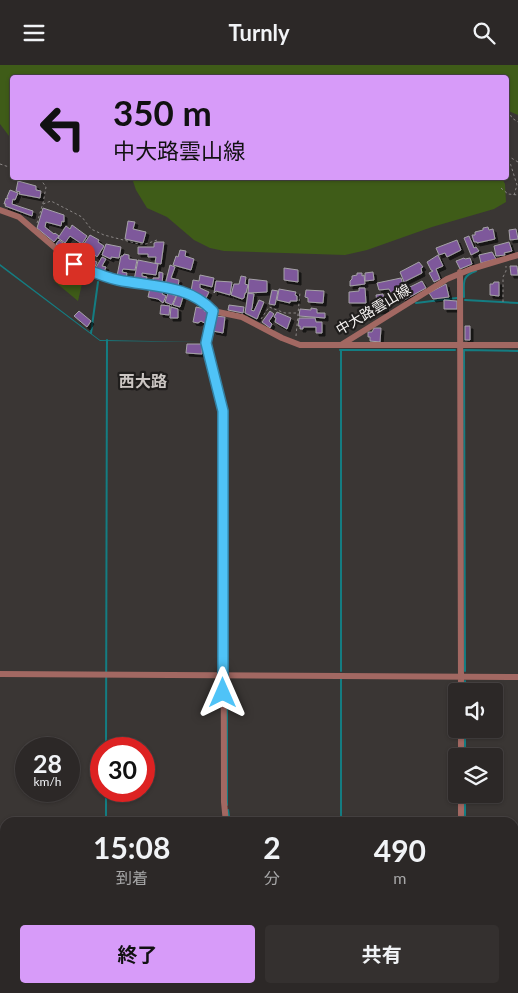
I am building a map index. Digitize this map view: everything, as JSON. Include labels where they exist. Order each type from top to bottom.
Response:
[{"type":"street","name":"中大路雲山線","points":[[0,210],[19,217],[74,264],[96,274],[117,280],[185,291],[196,296],[213,311],[242,317],[282,339],[300,345],[341,345],[446,279],[518,255]]},
{"type":"street","points":[[460,273],[461,683]]},
{"type":"street","points":[[213,311],[206,343],[223,411],[223,675],[225,817]]},
{"type":"street","points":[[341,345],[518,345]]},
{"type":"street","points":[[0,674],[518,677]]},
{"type":"street","points":[[461,803],[461,817]]},
{"type":"path","points":[[509,112],[518,123]]},
{"type":"path","points":[[509,162],[517,185],[514,195]]},
{"type":"path","points":[[35,230],[46,187],[41,180]]},
{"type":"path","points":[[501,188],[508,194],[518,195]]},
{"type":"path","points":[[43,203],[51,201],[72,211],[82,217],[91,229],[104,235],[139,244],[146,244],[157,240]]},
{"type":"path","points":[[503,302],[503,277],[507,268],[505,259]]},
{"type":"path","points":[[295,343],[300,292]]},
{"type":"path","points":[[257,324],[269,307],[285,313],[298,313]]},
{"type":"green space","points":[[0,65],[518,65],[518,115],[509,111],[509,75],[10,75],[10,137],[0,124]]},
{"type":"green space","points":[[133,180],[503,180],[506,202],[494,209],[432,227],[367,250],[345,255],[224,251],[210,248],[194,240],[167,217],[147,208],[136,190]]},
{"type":"green space","points":[[67,264],[84,275],[78,301],[54,281]]},
{"type":"water","points":[[0,264],[100,340],[202,342],[100,341],[0,266]]},
{"type":"building","points":[[18,181],[36,186],[36,190],[41,191],[40,198],[19,194],[20,192],[16,191]]},
{"type":"building","points":[[10,190],[18,193],[15,200],[13,199],[12,204],[33,211],[32,216],[5,206],[6,204],[4,204],[6,198],[8,199]]},
{"type":"building","points":[[43,208],[64,215],[64,222],[62,221],[61,226],[46,222],[45,227],[59,236],[54,242],[37,228]]},
{"type":"building","points":[[128,221],[135,222],[133,229],[146,232],[143,243],[125,239]]},
{"type":"building","points":[[72,225],[87,236],[82,244],[70,236],[65,243],[58,238],[66,226],[70,229]]},
{"type":"building","points":[[488,227],[489,230],[493,229],[495,239],[474,242],[472,235]]},
{"type":"building","points":[[516,229],[518,239],[510,240],[509,230]]},
{"type":"building","points":[[90,235],[99,240],[98,242],[104,246],[97,257],[83,245]]},
{"type":"building","points":[[469,236],[474,248],[476,247],[479,251],[471,255],[464,238]]},
{"type":"building","points":[[59,240],[72,250],[69,254],[56,244]]},
{"type":"building","points":[[457,240],[461,250],[447,257],[445,253],[439,255],[436,248]]},
{"type":"building","points":[[156,242],[164,242],[161,264],[155,263],[156,257],[148,257],[148,254],[138,254],[138,247],[154,247]]},
{"type":"building","points":[[509,242],[512,251],[504,253],[505,255],[496,256],[494,246]]},
{"type":"building","points":[[106,244],[121,247],[119,258],[111,257],[111,259],[102,255]]},
{"type":"building","points":[[180,250],[186,251],[185,256],[194,259],[191,270],[173,265]]},
{"type":"building","points":[[492,252],[496,259],[481,263],[479,255]]},
{"type":"building","points":[[77,253],[97,262],[94,269],[73,257]]},
{"type":"building","points":[[124,254],[129,255],[129,259],[137,260],[135,270],[123,269],[122,272],[127,273],[126,279],[117,276],[121,256]]},
{"type":"building","points":[[438,255],[443,266],[436,269],[440,279],[434,282],[429,273],[433,271],[427,262]]},
{"type":"building","points":[[102,257],[106,259],[102,266],[106,267],[104,272],[95,269]]},
{"type":"building","points":[[470,258],[472,264],[460,269],[456,261]]},
{"type":"building","points":[[138,260],[158,264],[156,275],[142,273],[142,276],[147,277],[146,282],[134,280]]},
{"type":"building","points":[[419,262],[423,267],[421,268],[422,273],[404,282],[400,272]]},
{"type":"building","points":[[170,265],[175,267],[171,278],[179,280],[178,287],[165,285]]},
{"type":"building","points":[[510,266],[517,266],[518,275],[511,275]]},
{"type":"building","points":[[284,268],[298,270],[298,282],[284,280]]},
{"type":"building","points":[[159,272],[163,273],[162,284],[153,283],[153,278],[159,278]]},
{"type":"building","points":[[373,272],[374,280],[365,281],[365,273]]},
{"type":"building","points":[[357,273],[362,273],[362,276],[364,275],[365,284],[350,286],[352,276],[357,275]]},
{"type":"building","points":[[200,275],[214,278],[212,287],[200,284],[200,288],[209,292],[206,298],[191,291],[193,280],[199,281]]},
{"type":"building","points":[[241,276],[246,277],[245,284],[248,285],[242,299],[231,295],[234,284],[239,284]]},
{"type":"building","points":[[401,278],[405,291],[392,295],[389,289],[379,290],[377,283]]},
{"type":"building","points":[[249,279],[267,281],[267,292],[248,293]]},
{"type":"building","points":[[216,281],[232,282],[230,295],[216,291],[214,293]]},
{"type":"building","points":[[422,281],[426,288],[404,300],[401,295],[406,292],[406,289]]},
{"type":"building","points":[[499,282],[499,296],[490,295],[490,284]]},
{"type":"building","points":[[446,284],[449,297],[433,299],[429,293]]},
{"type":"building","points":[[150,288],[164,291],[162,294],[166,296],[163,303],[158,299],[148,297]]},
{"type":"building","points":[[359,288],[365,288],[366,303],[349,303],[349,292],[359,291]]},
{"type":"building","points":[[279,289],[296,292],[297,301],[290,301],[290,303],[277,300]]},
{"type":"building","points":[[272,290],[278,291],[275,305],[269,304]]},
{"type":"building","points":[[306,290],[324,291],[323,303],[308,302],[308,298],[305,297]]},
{"type":"building","points":[[168,293],[176,296],[172,305],[165,302]]},
{"type":"building","points":[[248,293],[254,294],[251,310],[254,311],[259,300],[264,302],[257,319],[245,313]]},
{"type":"building","points":[[383,294],[386,310],[378,311],[376,295]]},
{"type":"building","points":[[177,295],[183,297],[180,307],[173,305]]},
{"type":"building","points":[[444,300],[457,301],[457,309],[444,309]]},
{"type":"building","points":[[161,305],[170,306],[169,315],[160,314]]},
{"type":"building","points":[[229,305],[244,307],[243,313],[228,310]]},
{"type":"building","points":[[171,307],[178,309],[178,318],[170,318]]},
{"type":"building","points":[[196,307],[205,309],[204,311],[208,312],[206,324],[201,321],[198,323],[193,322]]},
{"type":"building","points":[[311,308],[317,309],[317,313],[325,313],[325,318],[299,316],[300,309],[311,310]]},
{"type":"building","points":[[359,309],[372,309],[372,315],[359,315]]},
{"type":"building","points":[[79,311],[91,321],[87,327],[74,316]]},
{"type":"building","points":[[270,311],[274,314],[269,321],[272,324],[270,328],[262,322]]},
{"type":"building","points":[[277,312],[291,318],[287,329],[275,322],[276,318],[274,317]]},
{"type":"building","points":[[215,316],[225,317],[223,333],[213,331]]},
{"type":"building","points":[[299,318],[315,318],[316,322],[322,322],[322,333],[316,333],[316,327],[303,327],[303,329],[300,329],[300,326],[298,326]]},
{"type":"building","points":[[465,326],[470,326],[470,340],[465,340]]},
{"type":"building","points":[[374,328],[381,328],[380,342],[370,341],[370,337],[368,337],[368,332],[372,332]]},
{"type":"building","points":[[187,344],[202,344],[202,354],[186,353]]},
{"type":"waterway","points":[[464,297],[464,281],[468,275],[476,271]]},
{"type":"waterway","points":[[91,333],[98,282]]},
{"type":"waterway","points":[[416,303],[457,298]]},
{"type":"waterway","points":[[465,300],[518,303]]},
{"type":"waterway","points":[[106,737],[107,340]]},
{"type":"waterway","points":[[210,343],[227,411],[227,670]]},
{"type":"waterway","points":[[340,350],[455,350]]},
{"type":"waterway","points":[[341,350],[341,671]]},
{"type":"waterway","points":[[465,671],[464,350],[518,351]]},
{"type":"waterway","points":[[341,679],[341,817]]},
{"type":"waterway","points":[[227,680],[227,805]]},
{"type":"waterway","points":[[465,738],[465,748]]},
{"type":"waterway","points":[[106,802],[106,817]]},
{"type":"waterway","points":[[465,803],[465,817]]},
{"type":"waterway","points":[[228,810],[229,817]]},
{"type":"district","name":"西大路","points":[[143,380]]},
{"type":"route","points":[[74,264],[96,274],[117,280],[185,291],[196,296],[213,311],[206,343],[223,411],[223,693]]}]
